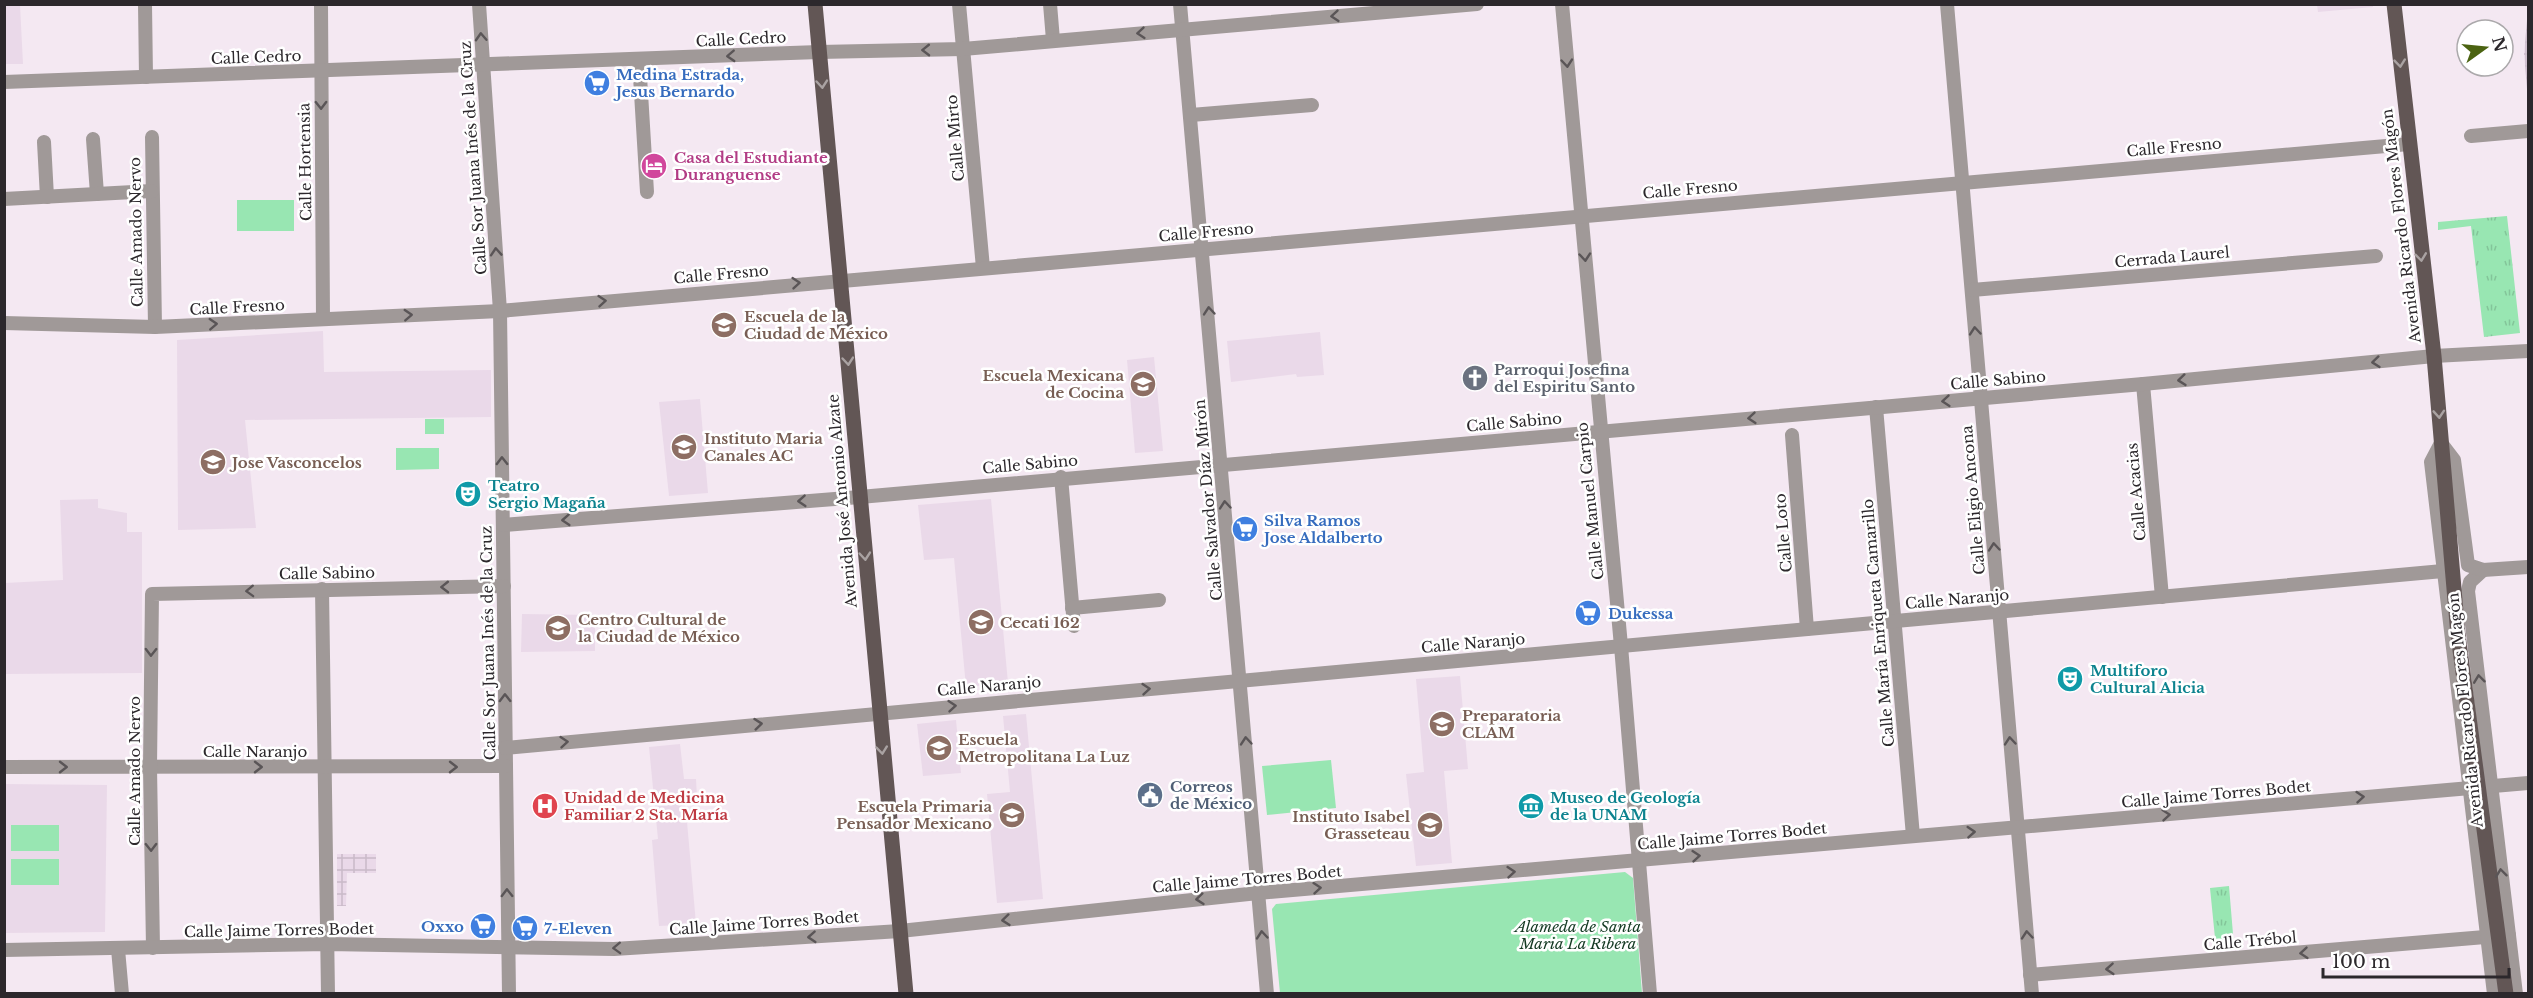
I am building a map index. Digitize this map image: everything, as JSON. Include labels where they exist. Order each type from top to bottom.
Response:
[{"type":"main road","name":"Avenida José Antonio Alzate","points":[[815,4],[878,712],[906,993]]},
{"type":"main road","name":"Avenida Ricardo Flores Magón","points":[[2394,4],[2434,356],[2458,635],[2506,993]]},
{"type":"street","points":[[145,4],[146,77]]},
{"type":"street","name":"Calle Hortensia","points":[[321,4],[323,319]]},
{"type":"street","name":"Calle Sor Juana Inés de la Cruz","points":[[479,4],[500,311],[509,993]]},
{"type":"street","name":"Calle Mirto","points":[[959,4],[983,268]]},
{"type":"street","points":[[1050,4],[1053,40]]},
{"type":"street","name":"Calle Salvador Díaz Mirón","points":[[1180,4],[1267,993]]},
{"type":"street","name":"Calle Cedro","points":[[4,82],[819,52],[963,49],[1478,4]]},
{"type":"street","name":"Calle Manuel Carpio","points":[[1562,4],[1621,646],[1637,861],[1650,993]]},
{"type":"street","name":"Calle Eligio Ancona","points":[[1947,4],[2032,993]]},
{"type":"street","points":[[639,60],[647,192]]},
{"type":"street","points":[[1191,116],[1312,105]]},
{"type":"street","points":[[2471,136],[2529,131]]},
{"type":"street","name":"Calle Amado Nervo","points":[[152,137],[154,327]]},
{"type":"street","points":[[93,139],[97,194]]},
{"type":"street","points":[[44,142],[47,197]]},
{"type":"street","name":"Calle Fresno","points":[[4,323],[154,327],[500,311],[1581,214],[2409,144]]},
{"type":"street","points":[[4,199],[152,191]]},
{"type":"street","name":"Cerrada Laurel","points":[[1972,290],[2376,256]]},
{"type":"street","name":"Calle Sabino","points":[[503,525],[860,497],[1061,477],[1600,432],[2434,356],[2529,351]]},
{"type":"street","name":"Calle Acacias","points":[[2143,384],[2162,597]]},
{"type":"street","name":"Calle María Enriqueta Camarillo","points":[[1876,407],[1913,836]]},
{"type":"street","name":"Calle Loto","points":[[1792,435],[1807,629]]},
{"type":"street","name":"Avenida Ricardo Flores Magón","points":[[2494,993],[2431,462],[2441,443],[2454,460],[2466,561],[2482,570],[2469,582],[2468,591],[2516,993]]},
{"type":"street","points":[[1061,477],[1074,626]]},
{"type":"street","points":[[2482,570],[2529,567]]},
{"type":"street","name":"Calle Naranjo","points":[[506,748],[878,712],[2000,613],[2443,571]]},
{"type":"street","name":"Calle Sabino","points":[[152,594],[504,586]]},
{"type":"street","points":[[322,589],[328,993]]},
{"type":"street","name":"Calle Amado Nervo","points":[[152,594],[150,767],[153,948]]},
{"type":"street","points":[[1072,608],[1159,600]]},
{"type":"street","name":"Calle Naranjo","points":[[4,766],[324,768],[506,766]]},
{"type":"street","name":"Calle Jaime Torres Bodet","points":[[4,950],[328,944],[614,949],[900,931],[1258,893],[2529,783]]},
{"type":"street","name":"Calle Trébol","points":[[2030,975],[2509,935]]},
{"type":"street","points":[[118,949],[122,993]]},
{"type":"shaded area","points":[[4,5],[20,5],[23,64],[5,64]]},
{"type":"shaded area","points":[[2317,5],[2373,5],[2373,7],[2318,12]]},
{"type":"shaded area","points":[[2528,8],[2528,101],[2524,54]]},
{"type":"shaded area","name":"Jose Vasconcelos","points":[[323,331],[324,372],[491,370],[491,417],[245,420],[256,528],[178,530],[177,340]]},
{"type":"shaded area","points":[[1320,332],[1324,375],[1297,377],[1296,374],[1231,382],[1227,341]]},
{"type":"shaded area","name":"Escuela Mexicana de Cocina","points":[[1154,357],[1163,451],[1135,453],[1127,360]]},
{"type":"shaded area","name":"Instituto Maria Canales AC","points":[[700,399],[708,493],[669,496],[659,402]]},
{"type":"shaded area","points":[[98,499],[98,508],[127,513],[127,532],[142,532],[142,673],[5,674],[5,583],[63,580],[60,500]]},
{"type":"shaded area","points":[[991,499],[1008,683],[966,687],[954,558],[924,560],[918,505]]},
{"type":"shaded area","name":"Centro Cultural de la Ciudad de México","points":[[522,614],[595,615],[595,651],[521,652]]},
{"type":"shaded area","points":[[1460,676],[1468,769],[1444,771],[1452,863],[1416,866],[1406,774],[1424,772],[1416,679]]},
{"type":"shaded area","name":"Escuela Primaria Pensador Mexicano","points":[[1026,714],[1043,899],[997,903],[987,794],[1010,792],[1003,716]]},
{"type":"shaded area","name":"Escuela Metropolitana La Luz","points":[[956,720],[961,773],[923,776],[917,724]]},
{"type":"shaded area","points":[[680,744],[684,779],[696,779],[697,798],[685,799],[696,924],[659,926],[652,840],[658,839],[649,747]]},
{"type":"shaded area","points":[[4,784],[107,785],[105,932],[5,933]]},
{"type":"shaded area","points":[[337,854],[376,854],[376,873],[347,873],[346,906],[337,906]]},
{"type":"green space","points":[[237,200],[294,200],[294,231],[237,231]]},
{"type":"green space","points":[[2507,216],[2520,333],[2484,337],[2471,226],[2438,230],[2438,222]]},
{"type":"green space","points":[[425,419],[444,419],[444,434],[425,434]]},
{"type":"green space","points":[[396,448],[439,448],[439,469],[396,470]]},
{"type":"green space","points":[[1331,760],[1336,808],[1267,815],[1262,766]]},
{"type":"green space","points":[[11,825],[59,825],[59,851],[11,851]]},
{"type":"green space","points":[[11,859],[59,859],[59,885],[11,885]]},
{"type":"green space","name":"Alameda de Santa Maria La Ribera","points":[[1625,872],[1633,878],[1642,993],[1280,993],[1272,909],[1276,904]]},
{"type":"green space","points":[[2229,886],[2234,946],[2216,948],[2210,888]]},
{"type":"place","name":"Medina Estrada, Jesus Bernardo","points":[[597,83]]},
{"type":"place","name":"Casa del Estudiante Duranguense","points":[[654,166]]},
{"type":"place","name":"Escuela de la Ciudad de México","points":[[724,325]]},
{"type":"place","name":"Parroqui Josefina del Espiritu Santo","points":[[1475,378]]},
{"type":"place","name":"Escuela Mexicana de Cocina","points":[[1143,384]]},
{"type":"place","name":"Instituto Maria Canales AC","points":[[684,447]]},
{"type":"place","name":"Jose Vasconcelos","points":[[213,462]]},
{"type":"place","name":"Teatro Sergio Magaña","points":[[468,494]]},
{"type":"place","name":"Silva Ramos Jose Aldalberto","points":[[1245,529]]},
{"type":"place","name":"Dukessa","points":[[1588,613]]},
{"type":"place","name":"Cecati 162","points":[[981,622]]},
{"type":"place","name":"Centro Cultural de la Ciudad de México","points":[[558,628]]},
{"type":"place","name":"Multiforo Cultural Alicia","points":[[2070,679]]},
{"type":"place","name":"Preparatoria CLAM","points":[[1442,724]]},
{"type":"place","name":"Escuela Metropolitana La Luz","points":[[939,748]]},
{"type":"place","name":"Correos de México","points":[[1150,795]]},
{"type":"place","name":"Unidad de Medicina Familiar 2 Sta. María","points":[[545,806]]},
{"type":"place","name":"Museo de Geología de la UNAM","points":[[1531,806]]},
{"type":"place","name":"Escuela Primaria Pensador Mexicano","points":[[1012,815]]},
{"type":"place","name":"Instituto Isabel Grasseteau","points":[[1430,825]]},
{"type":"place","name":"Oxxo","points":[[483,926]]},
{"type":"place","name":"7-Eleven","points":[[525,928]]}]
